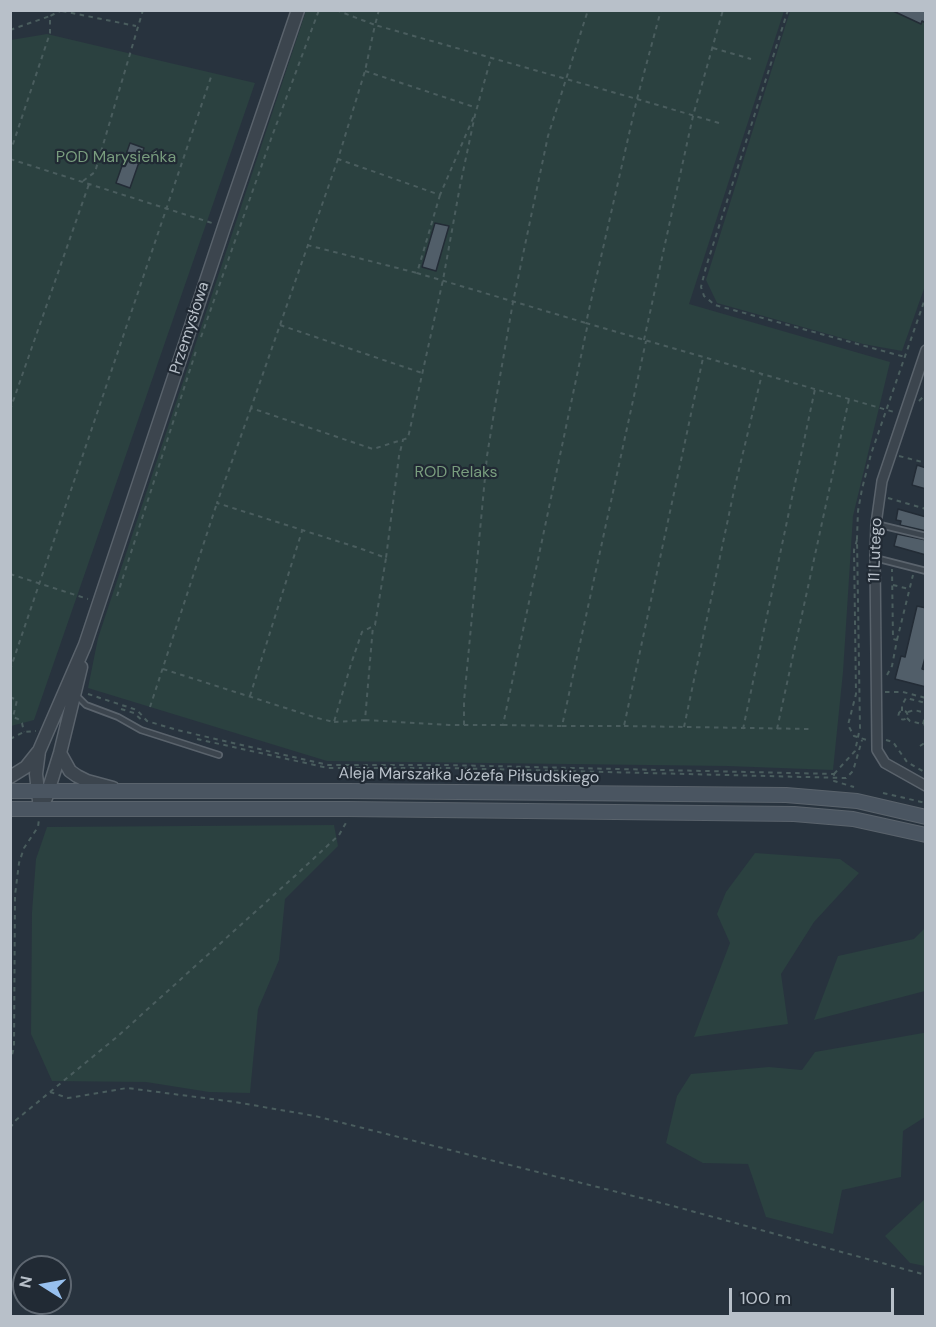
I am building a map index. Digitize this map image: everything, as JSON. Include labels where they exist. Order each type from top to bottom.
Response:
[{"type":"main road","name":"Aleja Marszałka Józefa Piłsudskiego","points":[[10,791],[786,795],[857,801],[926,817]]},
{"type":"main road","name":"Aleja Marszałka Józefa Piłsudskiego","points":[[10,809],[347,809],[794,814],[853,819],[926,835]]},
{"type":"street","name":"Przemysłowa","points":[[40,809],[44,791],[60,753],[76,693],[85,645],[298,10]]},
{"type":"street","name":"11 Lutego","points":[[926,350],[882,481],[876,524],[875,558],[881,738],[879,756],[885,763],[926,786]]},
{"type":"street","name":"Przemysłowa","points":[[44,791],[36,774],[39,751],[76,693]]},
{"type":"street","points":[[10,777],[26,767],[39,751]]},
{"type":"street","points":[[60,753],[70,771],[76,776],[125,791]]},
{"type":"lane","points":[[876,524],[926,536]]},
{"type":"lane","points":[[875,558],[926,571]]},
{"type":"lane","points":[[76,693],[86,705],[118,717],[141,730],[219,754]]},
{"type":"path","points":[[82,181],[95,172],[143,10]]},
{"type":"path","points":[[117,596],[200,340],[319,10]]},
{"type":"path","points":[[336,10],[375,25],[719,123]]},
{"type":"path","points":[[150,707],[216,503],[338,159],[365,71],[380,10]]},
{"type":"path","points":[[464,725],[464,701],[487,456],[513,303],[548,136],[588,11],[582,10]]},
{"type":"path","points":[[503,725],[636,99],[661,10]]},
{"type":"path","points":[[562,726],[693,116],[723,10]]},
{"type":"path","points":[[788,10],[706,267],[701,287],[704,296],[709,302],[723,308],[905,357]]},
{"type":"path","points":[[10,30],[62,11],[137,27]]},
{"type":"path","points":[[10,153],[50,33],[50,16]]},
{"type":"path","points":[[713,48],[751,59]]},
{"type":"path","points":[[251,408],[373,449],[408,438],[443,280],[460,186],[491,58]]},
{"type":"path","points":[[365,71],[478,106]]},
{"type":"path","points":[[10,670],[211,77]]},
{"type":"path","points":[[417,273],[440,195],[478,106]]},
{"type":"path","points":[[10,159],[224,226]]},
{"type":"path","points":[[338,159],[440,195]]},
{"type":"path","points":[[10,410],[89,184]]},
{"type":"path","points":[[307,245],[443,280],[513,303],[903,414]]},
{"type":"path","points":[[76,693],[137,710],[147,721],[177,730],[328,765],[457,765],[846,778],[851,774],[860,740],[858,511],[865,477],[926,296]]},
{"type":"path","points":[[279,325],[422,373]]},
{"type":"path","points":[[912,338],[919,340]]},
{"type":"path","points":[[624,726],[703,357]]},
{"type":"path","points":[[684,727],[735,486],[762,374]]},
{"type":"path","points":[[743,729],[815,389]]},
{"type":"path","points":[[777,729],[849,399]]},
{"type":"path","points":[[918,402],[926,404]]},
{"type":"path","points":[[365,720],[374,626],[403,440]]},
{"type":"path","points":[[899,455],[926,463]]},
{"type":"path","points":[[887,498],[926,509]]},
{"type":"path","points":[[216,503],[386,558]]},
{"type":"path","points":[[250,696],[302,531]]},
{"type":"path","points":[[857,538],[854,550],[856,694],[848,724],[851,733],[860,740],[881,738],[893,742],[907,762],[926,773]]},
{"type":"path","points":[[885,560],[893,570],[893,639],[897,640]]},
{"type":"path","points":[[885,680],[892,666],[915,568]]},
{"type":"path","points":[[10,574],[99,603]]},
{"type":"path","points":[[893,585],[909,589]]},
{"type":"path","points":[[334,722],[362,632],[374,626]]},
{"type":"path","points":[[163,669],[334,722],[365,720],[464,725],[811,729]]},
{"type":"path","points":[[885,686],[885,692],[903,692],[926,698]]},
{"type":"path","points":[[76,693],[134,713],[146,724],[176,734],[328,768],[446,768],[834,776]]},
{"type":"path","points":[[10,697],[17,700],[13,717],[18,718],[22,723],[24,732],[10,739]]},
{"type":"path","points":[[902,711],[907,713],[914,710],[926,713],[924,724],[899,717],[906,698],[926,703]]},
{"type":"path","points":[[919,711],[921,701]]},
{"type":"path","points":[[907,713],[907,718]]},
{"type":"path","points":[[834,776],[855,751],[860,740]]},
{"type":"path","points":[[920,746],[926,742]]},
{"type":"path","points":[[834,776],[834,781],[857,788]]},
{"type":"path","points":[[876,792],[926,803]]},
{"type":"path","points":[[10,1062],[14,1047],[15,896],[21,856],[39,827],[40,809]]},
{"type":"path","points":[[10,1128],[16,1120],[118,1036],[339,835],[348,822],[347,809]]},
{"type":"path","points":[[50,1092],[68,1098],[128,1088],[235,1102],[315,1116],[673,1206],[926,1275]]},
{"type":"green space","name":"ROD Relaks","points":[[306,11],[784,11],[689,304],[890,362],[853,516],[843,672],[833,770],[727,766],[327,761],[88,688],[98,638]]},
{"type":"green space","points":[[790,11],[925,11],[925,286],[902,351],[863,344],[717,303],[706,280]]},
{"type":"green space","name":"POD Marysieńka","points":[[47,34],[255,83],[34,720],[11,726],[11,40]]},
{"type":"green space","points":[[334,825],[338,846],[285,899],[279,960],[258,1009],[250,1093],[209,1092],[146,1082],[52,1081],[31,1034],[32,912],[36,859],[47,827]]},
{"type":"green space","points":[[755,853],[840,859],[859,873],[814,922],[781,974],[788,1024],[694,1037],[730,943],[717,914],[726,892]]},
{"type":"green space","points":[[925,928],[925,991],[814,1020],[838,956],[914,939]]},
{"type":"green space","points":[[926,1033],[925,1117],[903,1131],[901,1177],[842,1190],[833,1234],[766,1217],[748,1164],[703,1163],[666,1143],[677,1096],[691,1074],[769,1067],[802,1070],[815,1052]]},
{"type":"green space","points":[[925,1199],[925,1266],[910,1263],[885,1236]]},
{"type":"building","points":[[891,10],[926,10],[926,23],[922,21],[921,24]]},
{"type":"building","points":[[130,143],[144,148],[130,188],[116,183]]},
{"type":"building","points":[[435,223],[449,226],[436,271],[422,267]]},
{"type":"building","points":[[917,465],[926,468],[926,489],[912,485]]},
{"type":"building","points":[[898,509],[926,517],[926,531],[900,525],[901,521],[896,520]]},
{"type":"building","points":[[897,534],[926,540],[926,555],[894,546]]},
{"type":"building","points":[[917,606],[926,608],[926,654],[922,669],[926,670],[926,687],[895,679],[901,656],[905,657]]}]
